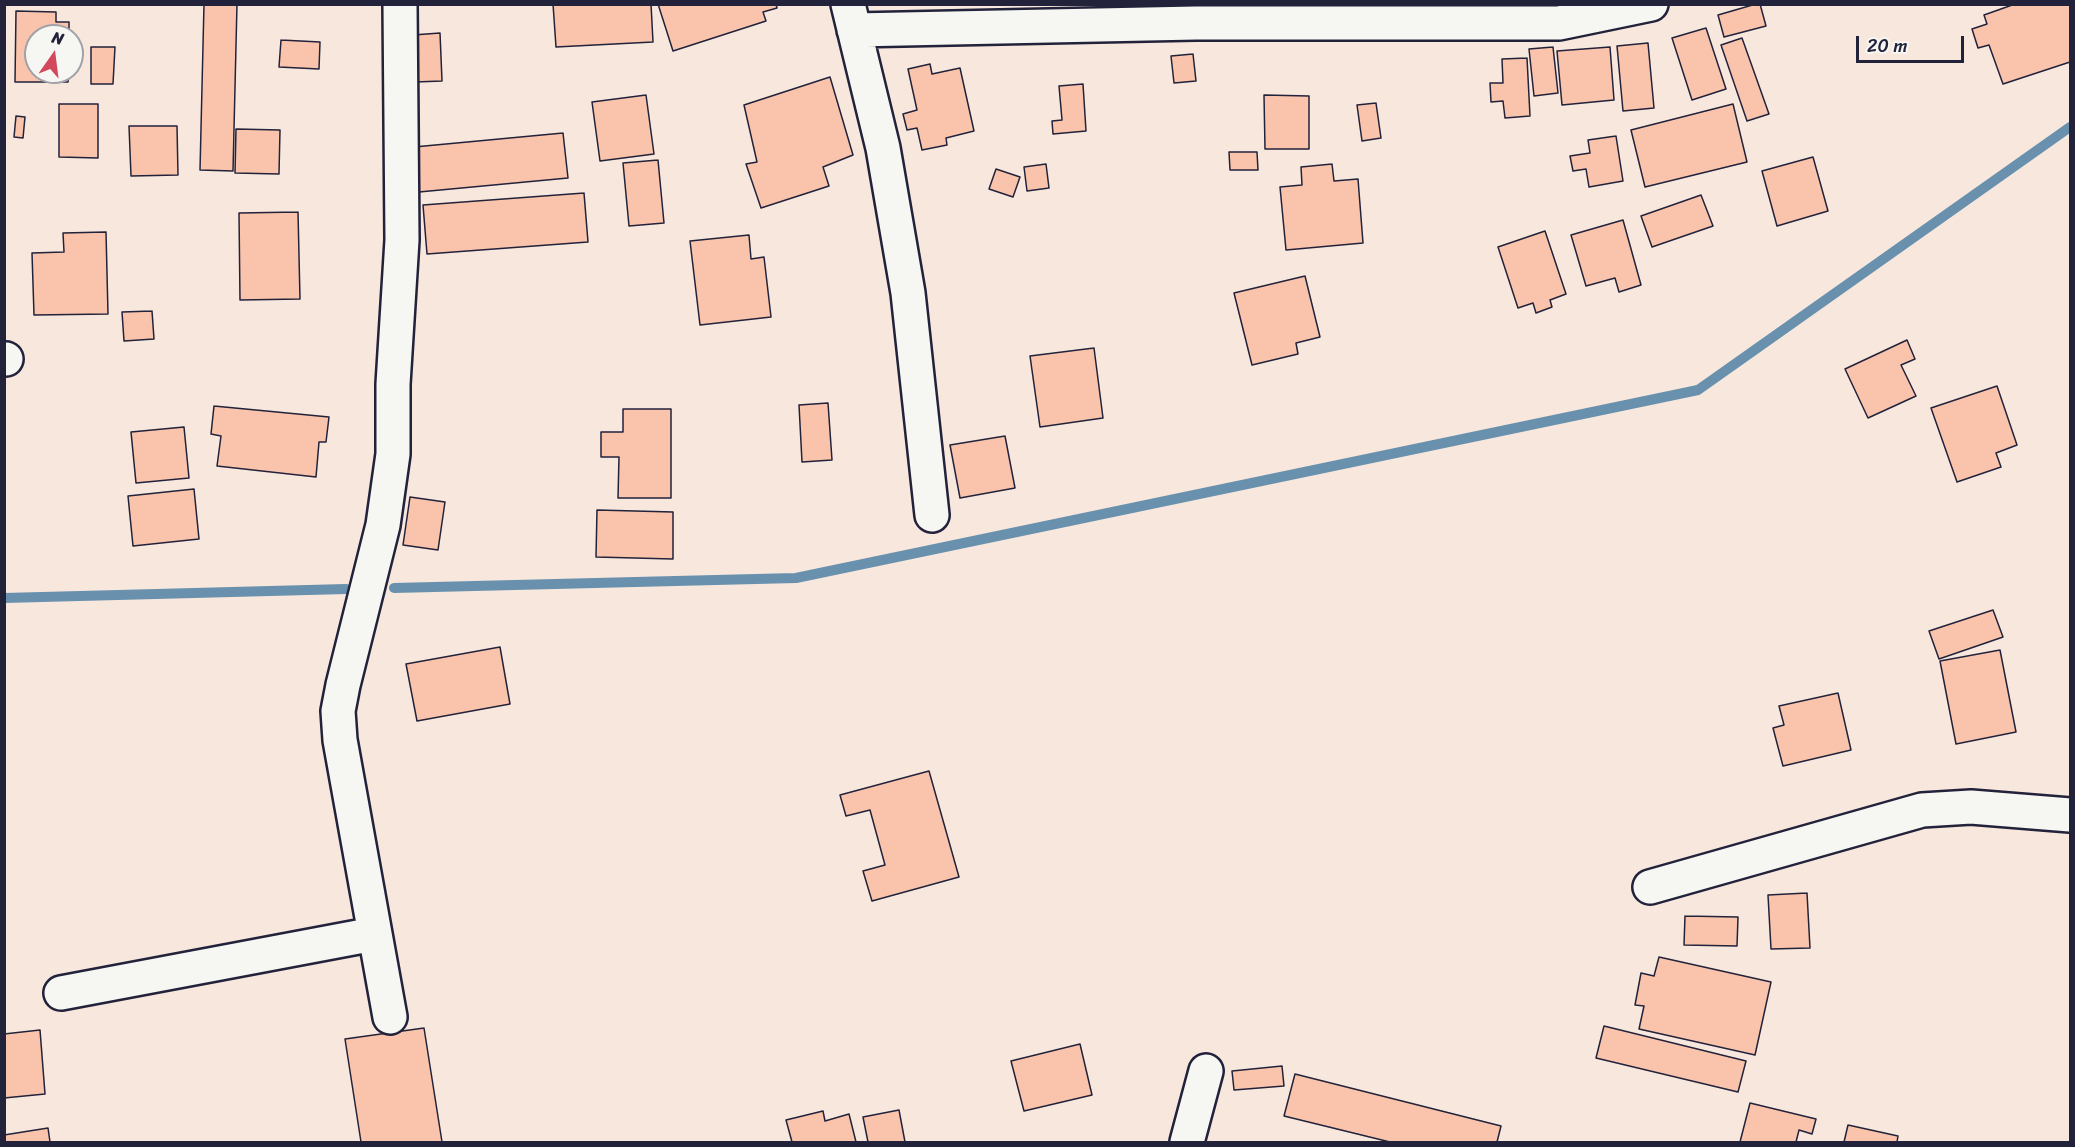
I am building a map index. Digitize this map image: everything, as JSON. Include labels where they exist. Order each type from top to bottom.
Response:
[{"type":"street","points":[[390,1017],[340,740],[338,711],[384,525],[393,454],[393,384],[402,240],[400,4]]},
{"type":"street","points":[[932,515],[908,292],[884,148],[851,17],[1196,23],[1559,23],[1651,4]]},
{"type":"street","points":[[1650,887],[1922,810],[1971,807],[2070,815]]},
{"type":"street","points":[[61,993],[374,934]]},
{"type":"street","points":[[1187,1143],[1206,1071]]},
{"type":"building","points":[[204,4],[237,4],[233,171],[200,170]]},
{"type":"building","points":[[553,4],[651,4],[653,42],[556,47]]},
{"type":"building","points":[[658,4],[776,4],[777,8],[763,12],[766,21],[673,51]]},
{"type":"building","points":[[1760,4],[1766,26],[1724,37],[1718,15]]},
{"type":"building","points":[[2015,4],[2070,4],[2070,62],[2003,84],[1989,45],[1978,48],[1972,29],[1987,24],[1984,15]]},
{"type":"building","points":[[16,11],[56,12],[56,22],[69,22],[69,24],[24,24],[24,82],[15,82]]},
{"type":"building","points":[[1706,28],[1726,89],[1692,100],[1672,38]]},
{"type":"building","points":[[440,33],[442,81],[415,82],[413,35]]},
{"type":"building","points":[[1742,38],[1769,114],[1747,121],[1721,45]]},
{"type":"building","points":[[281,40],[320,42],[319,69],[279,67]]},
{"type":"building","points":[[1648,43],[1654,108],[1623,111],[1617,46]]},
{"type":"building","points":[[91,47],[115,47],[113,84],[91,84]]},
{"type":"building","points":[[1553,47],[1558,93],[1534,96],[1529,49]]},
{"type":"building","points":[[1610,47],[1614,100],[1562,105],[1557,51]]},
{"type":"building","points":[[1193,54],[1196,81],[1174,83],[1171,56]]},
{"type":"building","points":[[1527,58],[1530,116],[1505,118],[1503,101],[1491,102],[1490,83],[1503,83],[1502,59]]},
{"type":"building","points":[[930,64],[932,74],[960,68],[974,131],[946,138],[947,145],[922,150],[917,128],[907,130],[903,114],[917,110],[908,69]]},
{"type":"building","points":[[830,77],[853,155],[823,167],[829,186],[761,208],[746,164],[757,162],[744,105]]},
{"type":"building","points":[[1083,84],[1086,131],[1053,134],[1052,121],[1062,120],[1059,86]]},
{"type":"building","points":[[646,95],[654,154],[600,161],[592,102]]},
{"type":"building","points":[[1264,95],[1309,96],[1309,149],[1265,149]]},
{"type":"building","points":[[1376,103],[1381,138],[1362,141],[1357,105]]},
{"type":"building","points":[[59,104],[98,104],[98,158],[59,157]]},
{"type":"building","points":[[1733,104],[1747,162],[1645,187],[1631,130]]},
{"type":"building","points":[[16,116],[25,117],[23,138],[14,137]]},
{"type":"building","points":[[129,126],[177,126],[178,175],[131,176]]},
{"type":"building","points":[[236,129],[280,130],[279,174],[235,173]]},
{"type":"building","points":[[563,133],[568,178],[419,192],[414,147]]},
{"type":"building","points":[[1616,136],[1623,181],[1589,187],[1586,169],[1573,171],[1570,156],[1590,153],[1588,140]]},
{"type":"building","points":[[1229,152],[1257,152],[1258,170],[1230,170]]},
{"type":"building","points":[[1813,157],[1828,211],[1777,226],[1762,171]]},
{"type":"building","points":[[658,160],[664,223],[629,226],[623,163]]},
{"type":"building","points":[[1046,164],[1049,188],[1027,191],[1024,167]]},
{"type":"building","points":[[1332,164],[1334,181],[1358,179],[1363,243],[1286,250],[1280,187],[1302,185],[1301,167]]},
{"type":"building","points":[[996,169],[1020,177],[1013,197],[989,189]]},
{"type":"building","points":[[584,193],[588,242],[427,254],[423,205]]},
{"type":"building","points":[[1701,195],[1713,226],[1652,247],[1641,216]]},
{"type":"building","points":[[298,212],[300,299],[240,300],[239,213]]},
{"type":"building","points":[[1623,220],[1641,285],[1619,292],[1615,278],[1586,286],[1571,235]]},
{"type":"building","points":[[1545,231],[1566,294],[1550,300],[1552,307],[1536,313],[1533,303],[1518,308],[1498,247]]},
{"type":"building","points":[[106,232],[108,314],[34,315],[32,253],[64,252],[63,233]]},
{"type":"building","points":[[749,235],[751,259],[764,257],[771,317],[700,325],[690,241]]},
{"type":"building","points":[[1305,276],[1320,337],[1296,343],[1298,354],[1252,365],[1234,293]]},
{"type":"building","points":[[152,311],[154,339],[124,341],[122,312]]},
{"type":"building","points":[[1907,340],[1915,359],[1901,365],[1916,396],[1868,418],[1845,369]]},
{"type":"building","points":[[1094,348],[1103,418],[1040,427],[1030,356]]},
{"type":"building","points":[[1997,386],[2017,445],[1996,453],[2001,467],[1957,482],[1931,408]]},
{"type":"building","points":[[828,403],[832,460],[802,462],[799,405]]},
{"type":"building","points":[[214,406],[329,417],[326,442],[319,442],[316,477],[217,466],[221,436],[211,434]]},
{"type":"building","points":[[623,409],[671,409],[671,498],[618,498],[619,457],[601,457],[601,432],[623,432]]},
{"type":"building","points":[[184,427],[189,478],[136,483],[131,432]]},
{"type":"building","points":[[1005,436],[1015,488],[960,498],[950,445]]},
{"type":"building","points":[[194,489],[199,539],[133,546],[128,496]]},
{"type":"building","points":[[410,497],[445,502],[438,550],[403,545]]},
{"type":"building","points":[[597,510],[673,512],[673,559],[596,557]]},
{"type":"building","points":[[1993,610],[2003,637],[1939,659],[1929,631]]},
{"type":"building","points":[[500,647],[510,704],[417,721],[406,664]]},
{"type":"building","points":[[2000,650],[2016,732],[1956,744],[1940,661]]},
{"type":"building","points":[[1838,693],[1851,750],[1783,766],[1773,728],[1784,725],[1779,706]]},
{"type":"building","points":[[929,771],[959,877],[872,901],[863,871],[885,865],[870,810],[846,816],[840,795]]},
{"type":"building","points":[[1807,893],[1810,948],[1771,949],[1768,895]]},
{"type":"building","points":[[1685,916],[1738,917],[1737,946],[1684,945]]},
{"type":"building","points":[[1659,957],[1771,982],[1755,1055],[1639,1029],[1644,1006],[1635,1005],[1641,973],[1654,976]]},
{"type":"building","points":[[1604,1026],[1746,1061],[1738,1092],[1596,1058]]},
{"type":"building","points":[[424,1028],[442,1142],[361,1142],[345,1039]]},
{"type":"building","points":[[40,1030],[45,1094],[4,1098],[4,1034]]},
{"type":"building","points":[[1080,1044],[1092,1095],[1024,1111],[1011,1061]]},
{"type":"building","points":[[1282,1066],[1284,1086],[1234,1090],[1232,1071]]},
{"type":"building","points":[[1295,1074],[1501,1126],[1497,1142],[1390,1142],[1284,1116]]},
{"type":"building","points":[[1750,1103],[1816,1119],[1812,1134],[1799,1130],[1796,1142],[1740,1142]]},
{"type":"building","points":[[899,1110],[905,1142],[868,1142],[863,1117]]},
{"type":"building","points":[[823,1111],[825,1121],[849,1114],[856,1142],[792,1142],[786,1120]]},
{"type":"building","points":[[1848,1125],[1898,1136],[1897,1142],[1844,1142]]},
{"type":"building","points":[[48,1128],[50,1142],[4,1142],[4,1135]]},
{"type":"waterway","points":[[394,588],[796,578],[1698,390],[2070,127]]},
{"type":"waterway","points":[[4,598],[346,589]]}]
